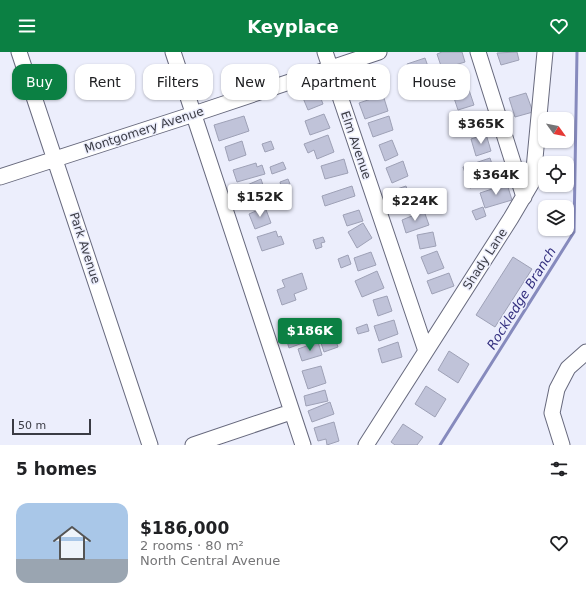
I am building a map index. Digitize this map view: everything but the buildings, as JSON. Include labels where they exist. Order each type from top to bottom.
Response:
[{"type":"street","name":"Park Avenue","points":[[19,52],[150,445]]},
{"type":"street","points":[[172,52],[194,114],[303,445]]},
{"type":"street","name":"Elm Avenue","points":[[325,52],[329,64]]},
{"type":"street","name":"Montgomery Avenue","points":[[342,64],[379,52]]},
{"type":"street","points":[[478,52],[524,197]]},
{"type":"street","name":"Shady Lane","points":[[366,445],[531,184],[534,169],[545,52]]},
{"type":"street","name":"Montgomery Avenue","points":[[0,177],[287,83]]},
{"type":"street","name":"Elm Avenue","points":[[341,100],[426,351]]},
{"type":"street","points":[[562,445],[552,413],[557,389],[568,368],[586,352]]},
{"type":"street","points":[[193,445],[291,412]]},
{"type":"waterway","name":"Rockledge Branch","points":[[440,445],[574,232],[577,52]]}]
